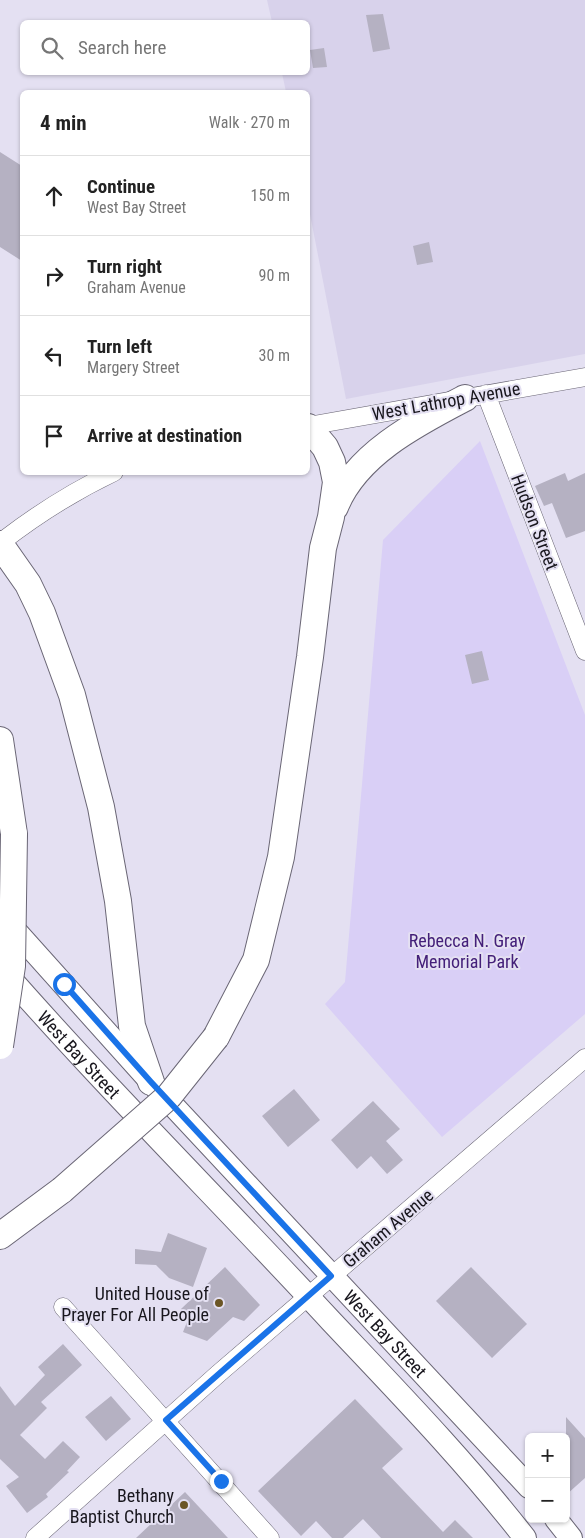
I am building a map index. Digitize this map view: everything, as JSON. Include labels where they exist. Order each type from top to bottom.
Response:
[{"type":"highway","points":[[331,517],[340,495],[378,453],[403,434],[475,396]]},
{"type":"highway","points":[[0,1236],[62,1190],[169,1096],[216,1036],[256,960],[281,857],[324,548],[336,482],[332,462],[325,447],[310,428]]},
{"type":"highway","points":[[0,544],[28,584],[42,613],[72,695],[101,807],[118,901],[132,1026],[151,1082]]},
{"type":"highway","points":[[0,740],[14,834],[12,966],[0,1046]]},
{"type":"main road","name":"West Bay Street","points":[[0,913],[151,1082],[525,1483]]},
{"type":"main road","name":"West Bay Street","points":[[0,967],[61,1036],[309,1296],[472,1472],[525,1538]]},
{"type":"main road","points":[[559,1523],[571,1538]]},
{"type":"street","name":"West Lathrop Avenue","points":[[310,426],[585,377]]},
{"type":"street","name":"Hudson Street","points":[[475,396],[585,652]]},
{"type":"street","points":[[0,544],[37,514],[108,475]]},
{"type":"street","name":"Graham Avenue","points":[[35,1538],[166,1420],[331,1276],[585,1058]]},
{"type":"street","points":[[63,1307],[270,1538]]},
{"type":"shaded area","points":[[267,0],[585,0],[585,354],[346,399],[310,214],[310,90],[286,90],[282,75],[310,75],[310,20],[272,20]]},
{"type":"green space","name":"Rebecca N. Gray Memorial Park","points":[[480,441],[585,715],[585,1014],[442,1137],[325,1004],[345,982],[383,540]]},
{"type":"building","points":[[383,14],[390,49],[373,52],[366,15]]},
{"type":"building","points":[[324,48],[327,67],[313,68],[310,50]]},
{"type":"building","points":[[0,152],[20,165],[20,260],[0,247]]},
{"type":"building","points":[[429,242],[433,262],[417,265],[413,246]]},
{"type":"building","points":[[565,473],[568,481],[585,473],[585,531],[566,538],[552,503],[544,506],[535,486]]},
{"type":"building","points":[[482,651],[489,680],[472,684],[465,655]]},
{"type":"building","points":[[294,1089],[320,1120],[288,1147],[262,1116]]},
{"type":"building","points":[[373,1101],[400,1129],[386,1141],[403,1160],[387,1174],[371,1156],[357,1169],[331,1140]]},
{"type":"building","points":[[168,1233],[207,1248],[193,1287],[169,1278],[156,1265],[135,1264],[135,1249],[161,1252]]},
{"type":"building","points":[[225,1267],[260,1305],[244,1321],[233,1317],[207,1341],[183,1332],[189,1317],[181,1309]]},
{"type":"building","points":[[471,1267],[527,1324],[492,1358],[436,1301]]},
{"type":"building","points":[[63,1344],[82,1365],[41,1402],[47,1408],[20,1435],[45,1459],[63,1441],[80,1457],[67,1471],[69,1472],[46,1494],[48,1497],[27,1513],[6,1486],[19,1477],[0,1459],[0,1386],[15,1406],[45,1375],[38,1367]]},
{"type":"building","points":[[111,1396],[131,1419],[106,1441],[85,1417]]},
{"type":"building","points":[[355,1399],[403,1449],[382,1468],[443,1532],[455,1520],[473,1538],[381,1538],[363,1519],[343,1538],[332,1538],[316,1521],[301,1536],[258,1491]]},
{"type":"building","points":[[566,1417],[585,1438],[585,1478],[570,1491],[570,1433],[566,1433]]},
{"type":"building","name":"Bethany Baptist Church","points":[[185,1492],[228,1538],[136,1538]]},
{"type":"place","name":"United House of Prayer For All People","points":[[219,1303]]},
{"type":"place","name":"Bethany Baptist Church","points":[[184,1505]]},
{"type":"route","points":[[64,984],[151,1082],[331,1276],[166,1420],[221,1481]]}]
